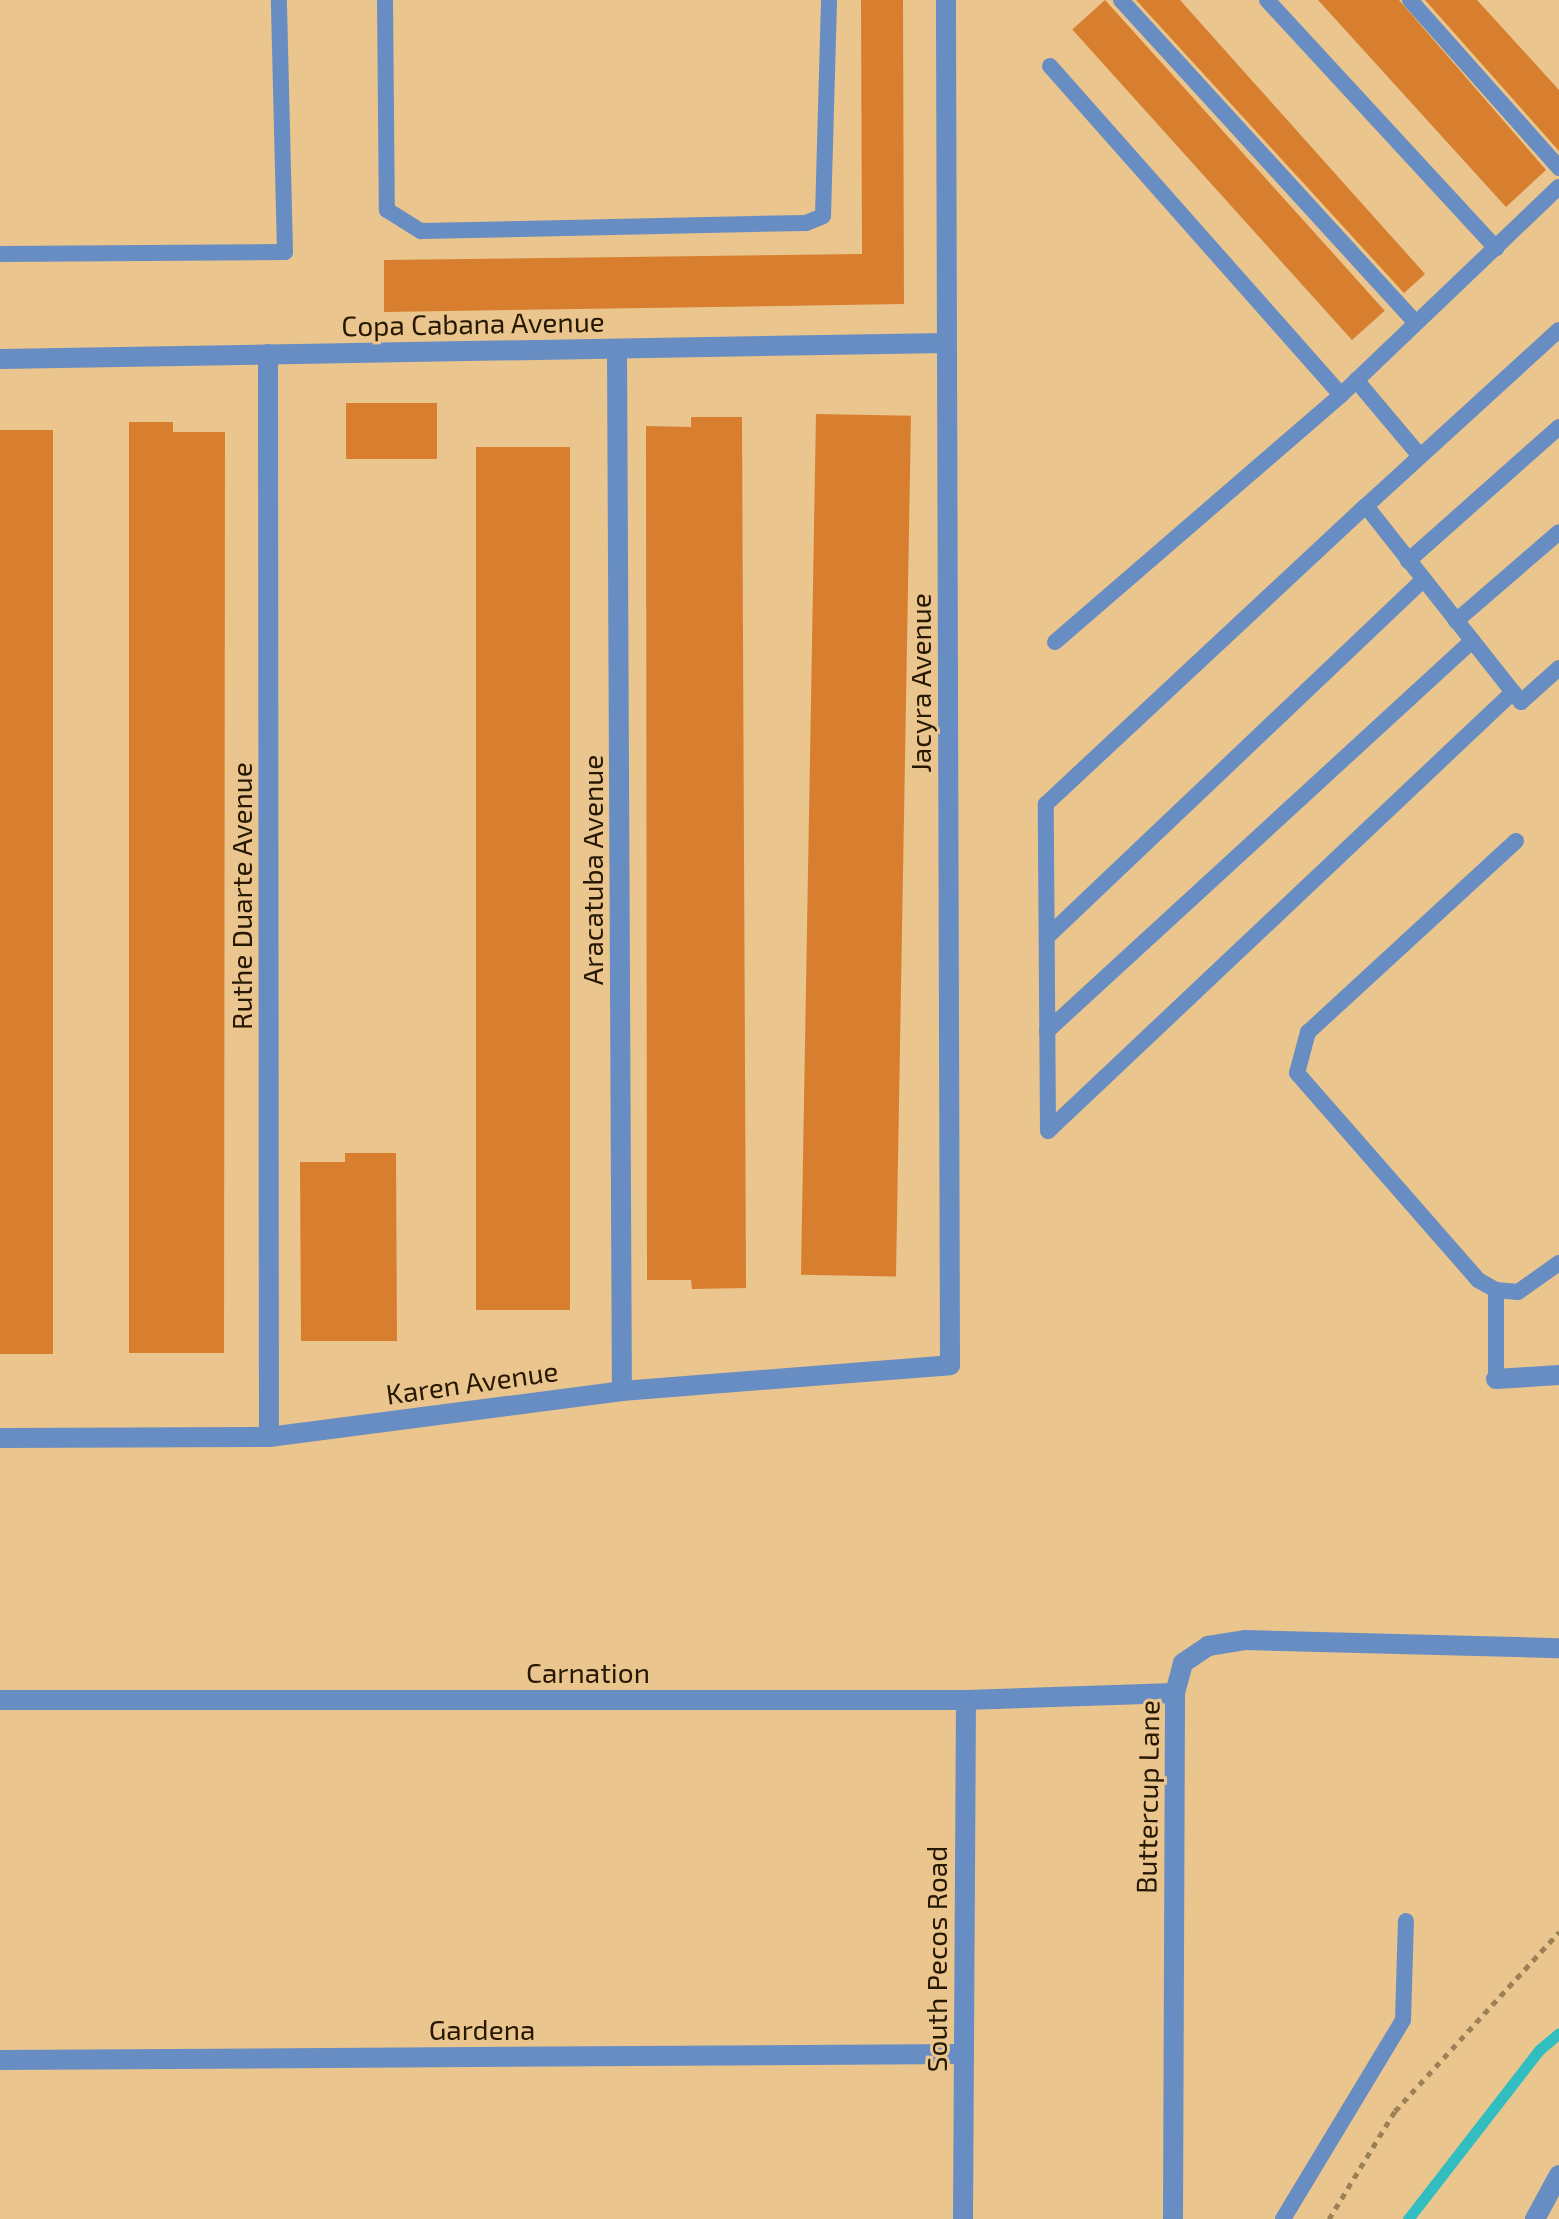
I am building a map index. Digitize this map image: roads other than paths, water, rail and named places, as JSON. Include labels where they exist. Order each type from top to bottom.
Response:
[{"type":"street","name":"Jacyra Avenue","points":[[946,0],[950,1365]]},
{"type":"street","name":"Copa Cabana Avenue","points":[[0,359],[946,343]]},
{"type":"street","name":"Aracatuba Avenue","points":[[617,349],[622,1391]]},
{"type":"street","name":"Ruthe Duarte Avenue","points":[[268,354],[269,1437]]},
{"type":"street","name":"Karen Avenue","points":[[0,1438],[269,1437],[622,1391],[950,1365]]},
{"type":"street","points":[[1496,1379],[1559,1375]]},
{"type":"street","name":"Buttercup Lane","points":[[1173,2219],[1175,1693],[1183,1663],[1208,1646],[1245,1640],[1559,1648]]},
{"type":"street","name":"Carnation","points":[[0,1700],[966,1700],[1175,1693]]},
{"type":"street","name":"South Pecos Road","points":[[963,2219],[966,1700]]},
{"type":"street","name":"Gardena","points":[[0,2060],[964,2054]]},
{"type":"street","points":[[1535,2219],[1559,2175]]},
{"type":"lane","points":[[0,254],[285,252],[279,0]]},
{"type":"lane","points":[[385,0],[387,210],[421,231],[806,223],[823,216],[829,0]]},
{"type":"lane","points":[[1121,0],[1416,323]]},
{"type":"lane","points":[[1267,0],[1496,248]]},
{"type":"lane","points":[[1410,0],[1559,168]]},
{"type":"lane","points":[[1050,66],[1341,395]]},
{"type":"lane","points":[[1055,642],[1341,395],[1559,187]]},
{"type":"lane","points":[[1513,692],[1048,1131],[1046,804],[1559,330]]},
{"type":"lane","points":[[1356,380],[1420,456]]},
{"type":"lane","points":[[1408,561],[1559,427]]},
{"type":"lane","points":[[1366,506],[1521,702],[1559,668]]},
{"type":"lane","points":[[1456,621],[1559,532]]},
{"type":"lane","points":[[1047,937],[1423,580]]},
{"type":"lane","points":[[1047,1031],[1472,641]]},
{"type":"lane","points":[[1516,841],[1308,1032],[1297,1073],[1478,1280],[1496,1290],[1518,1292],[1559,1263]]},
{"type":"lane","points":[[1496,1290],[1496,1379]]},
{"type":"lane","points":[[1283,2219],[1403,2020],[1406,1921]]},
{"type":"waterway","points":[[1408,2219],[1539,2050],[1559,2033]]}]
